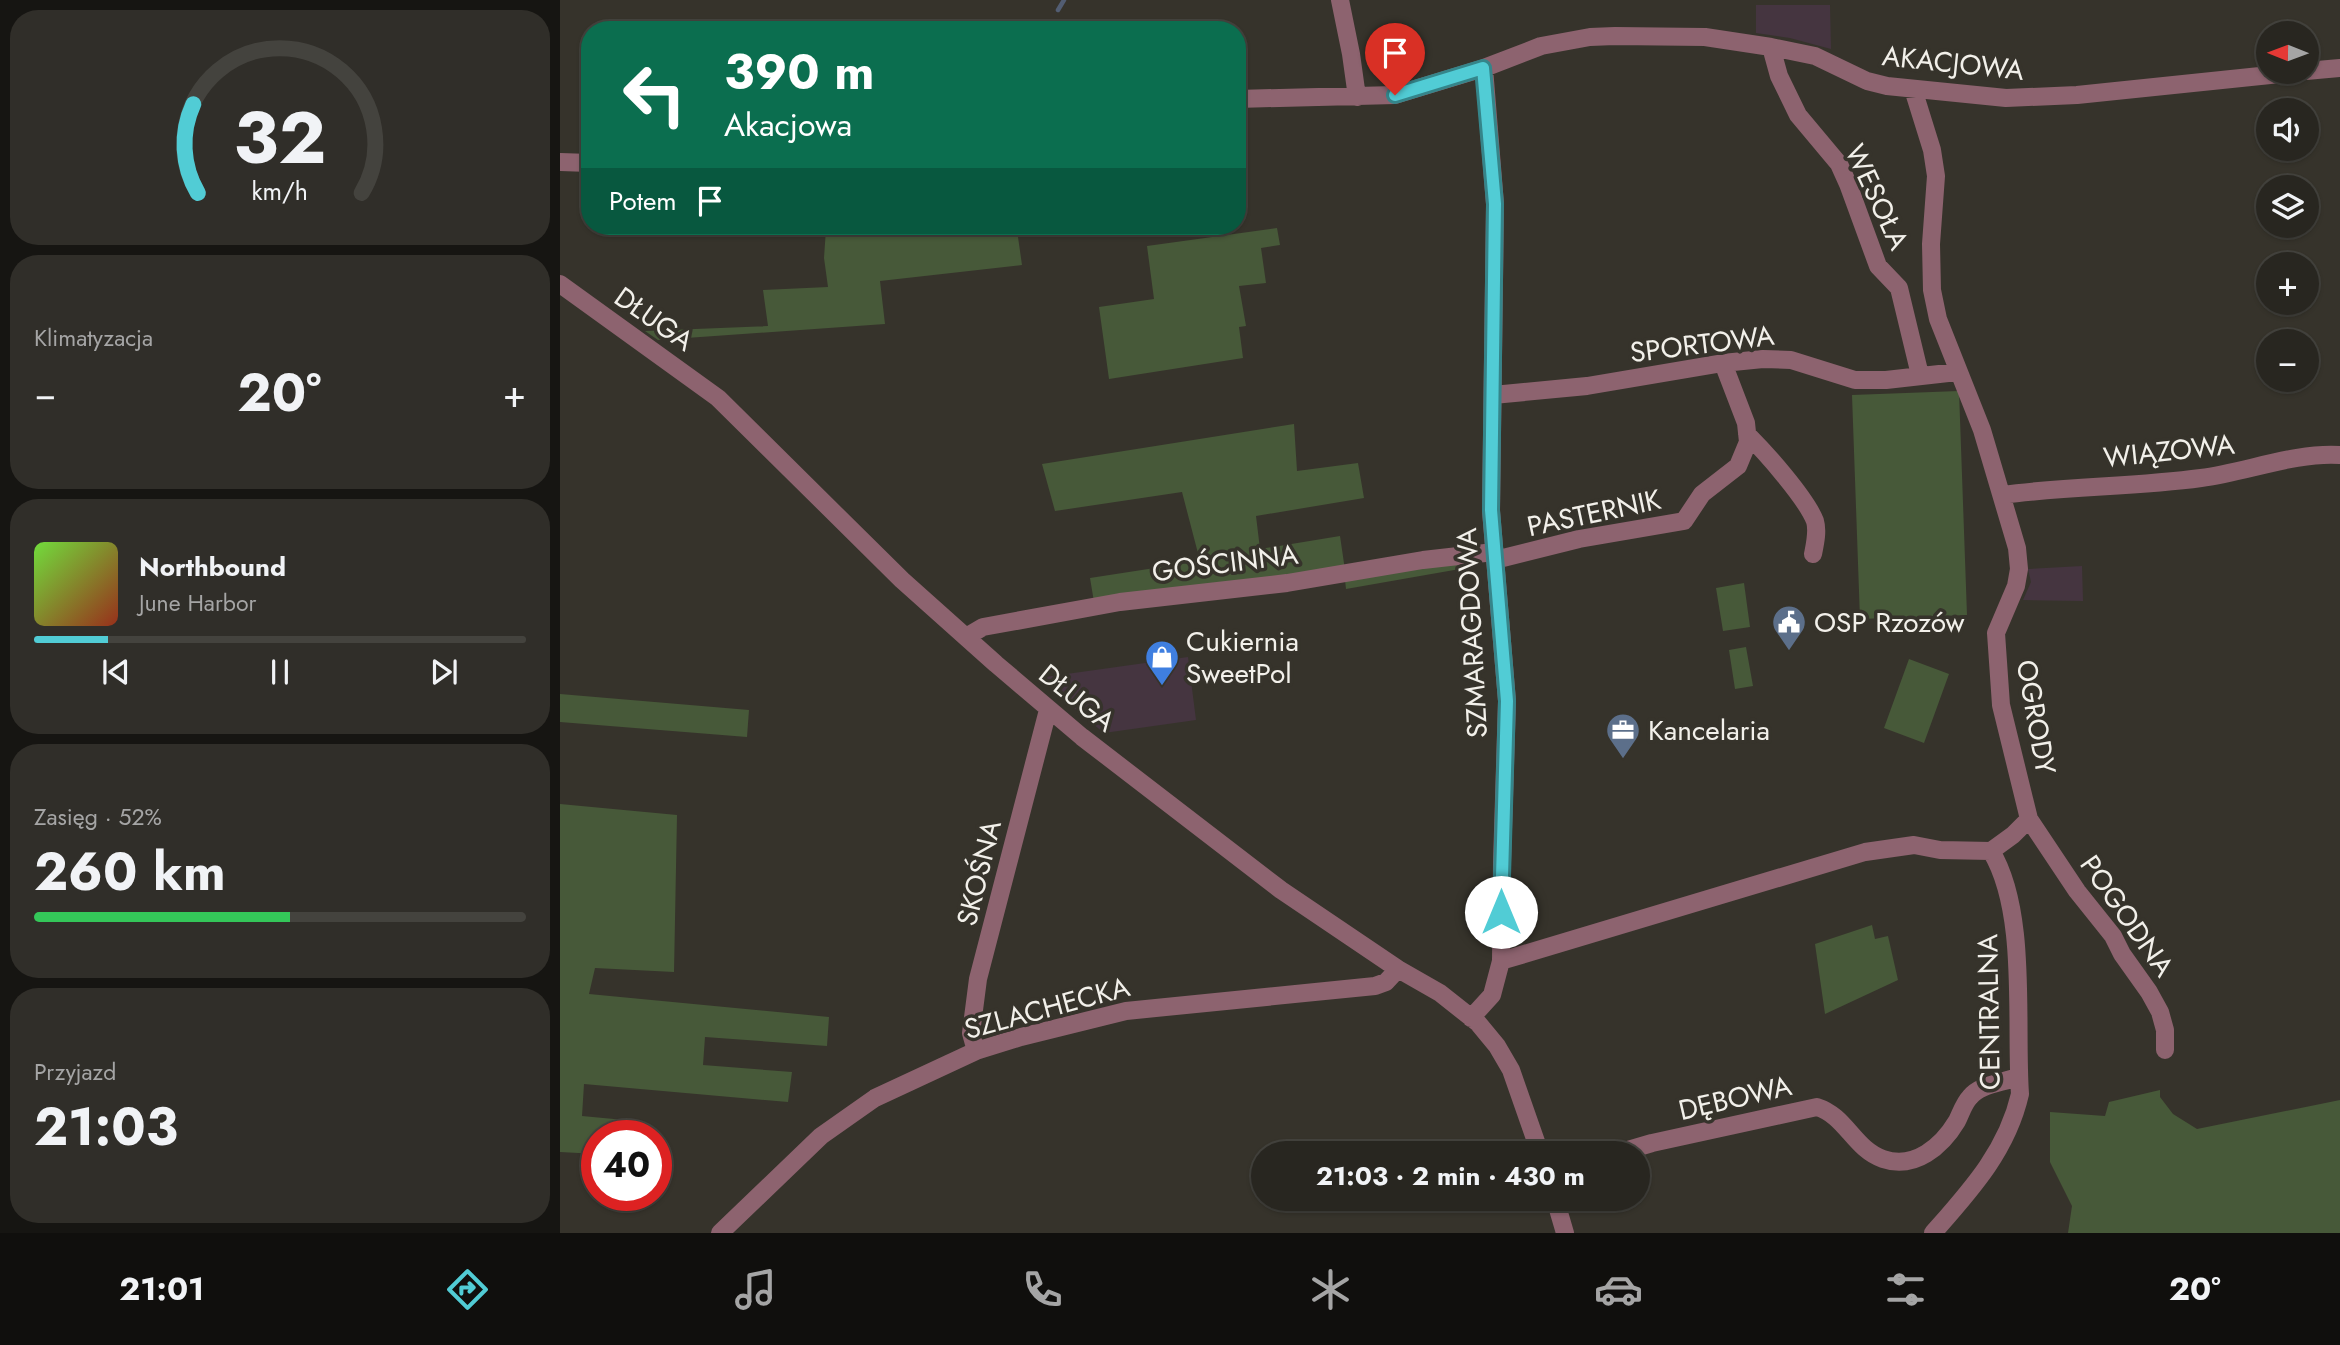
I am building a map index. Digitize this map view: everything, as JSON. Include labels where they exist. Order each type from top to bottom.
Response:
[{"type":"street","points":[[1340,0],[1357,97]]},
{"type":"street","name":"AKACJOWA","points":[[1246,99],[1395,95],[1483,68],[1541,46],[1590,37],[1705,37],[1815,56],[1877,83],[2006,98],[2037,98],[2256,76]]},
{"type":"street","name":"WESOŁA","points":[[1772,47],[1779,76],[1798,115],[1831,154],[1843,174],[1878,266],[1899,288],[1920,376]]},
{"type":"street","name":"SZMARAGDOWA","points":[[1471,1018],[1492,995],[1501,961],[1507,701],[1491,475],[1495,204],[1483,68]]},
{"type":"street","points":[[2319,70],[2340,68]]},
{"type":"street","name":"OGRODY","points":[[1913,89],[1932,150],[1936,176],[1931,244],[1932,290],[1937,319],[1982,430],[2017,548],[2019,569],[2016,586],[1996,633],[2001,705],[2029,819],[1991,851]]},
{"type":"street","points":[[560,162],[581,163]]},
{"type":"street","name":"DŁUGA","points":[[560,284],[718,398],[902,580],[1048,710],[1281,890],[1398,969],[1440,993],[1471,1018],[1497,1046],[1511,1070],[1536,1141]]},
{"type":"street","name":"SPORTOWA","points":[[1493,394],[1587,386],[1723,363],[1763,359],[1791,360],[1855,380],[1886,380],[1957,372]]},
{"type":"street","points":[[1723,363],[1746,423],[1747,434],[1810,510],[1816,524],[1813,554]]},
{"type":"street","name":"PASTERNIK","points":[[1495,556],[1684,521],[1702,494],[1730,474],[1742,461],[1748,442],[1747,434]]},
{"type":"street","name":"WIĄZOWA","points":[[2002,495],[2051,488],[2193,479],[2304,458],[2340,455]]},
{"type":"street","name":"GOŚCINNA","points":[[966,637],[983,626],[1120,602],[1287,583],[1423,560],[1495,556]]},
{"type":"street","name":"SKOŚNA","points":[[976,1051],[971,1033],[978,979],[1048,710]]},
{"type":"street","name":"POGODNA","points":[[2029,819],[2077,891],[2113,936],[2122,954],[2149,992],[2160,1012],[2165,1030],[2165,1050]]},
{"type":"street","points":[[1501,961],[1865,852],[1914,845],[1940,850],[1991,851]]},
{"type":"street","name":"CENTRALNA","points":[[1933,1233],[1980,1180],[2014,1120],[2020,1094],[2013,913],[2000,864],[1991,851]]},
{"type":"street","name":"SZLACHECKA","points":[[720,1233],[821,1136],[875,1098],[976,1051],[1125,1011],[1375,986],[1386,982],[1398,969]]},
{"type":"street","name":"DĘBOWA","points":[[1650,1144],[1817,1107],[1838,1117],[1854,1139],[1870,1153],[1897,1163],[1910,1162],[1921,1157],[1948,1134],[1970,1097],[1979,1090],[2019,1076]]},
{"type":"street","points":[[1559,1211],[1565,1233]]},
{"type":"shaded area","points":[[1756,5],[1830,5],[1831,49],[1790,38],[1756,33]]},
{"type":"shaded area","points":[[2082,566],[2083,601],[2023,600],[2031,582],[2028,569]]},
{"type":"shaded area","points":[[1188,657],[1196,720],[1104,733],[1038,678]]},
{"type":"green space","points":[[1277,228],[1280,245],[1261,248],[1266,283],[1239,286],[1246,326],[1239,327],[1243,358],[1109,379],[1099,307],[1154,299],[1147,246],[1226,235],[1246,235],[1246,232]]},
{"type":"green space","points":[[826,235],[1032,235],[1018,237],[1022,265],[880,281],[885,324],[658,340],[645,331],[768,326],[763,290],[828,287],[824,258]]},
{"type":"green space","points":[[1959,391],[1967,615],[1860,619],[1852,395]]},
{"type":"green space","points":[[1294,424],[1297,471],[1358,463],[1364,498],[1256,516],[1260,549],[1340,536],[1345,570],[1094,602],[1090,578],[1200,561],[1182,492],[1055,511],[1042,464]]},
{"type":"green space","points":[[1477,559],[1477,566],[1346,589],[1345,580]]},
{"type":"green space","points":[[1744,583],[1750,627],[1723,631],[1716,588]]},
{"type":"green space","points":[[1746,647],[1753,686],[1735,689],[1729,650]]},
{"type":"green space","points":[[1909,659],[1949,674],[1924,743],[1884,728]]},
{"type":"green space","points":[[560,694],[749,710],[747,737],[560,722]]},
{"type":"green space","points":[[560,804],[677,815],[674,972],[595,968],[589,994],[829,1017],[827,1046],[705,1037],[703,1065],[792,1072],[788,1102],[584,1084],[582,1116],[624,1120],[581,1120],[581,1153],[560,1152]]},
{"type":"green space","points":[[1872,925],[1875,939],[1888,936],[1898,980],[1825,1014],[1815,944]]},
{"type":"green space","points":[[2160,1090],[2160,1097],[2173,1114],[2197,1129],[2340,1100],[2340,1233],[2068,1233],[2072,1206],[2050,1162],[2050,1112],[2105,1116],[2109,1102]]},
{"type":"waterway","points":[[1058,10],[1064,0]]},
{"type":"place","name":"OSP Rzozów","points":[[1789,652]]},
{"type":"place","name":"Cukiernia SweetPol","points":[[1162,687]]},
{"type":"place","name":"Kancelaria","points":[[1623,760]]},
{"type":"route","points":[[1395,95],[1483,68],[1495,204],[1491,510],[1507,701],[1501,912]]}]
